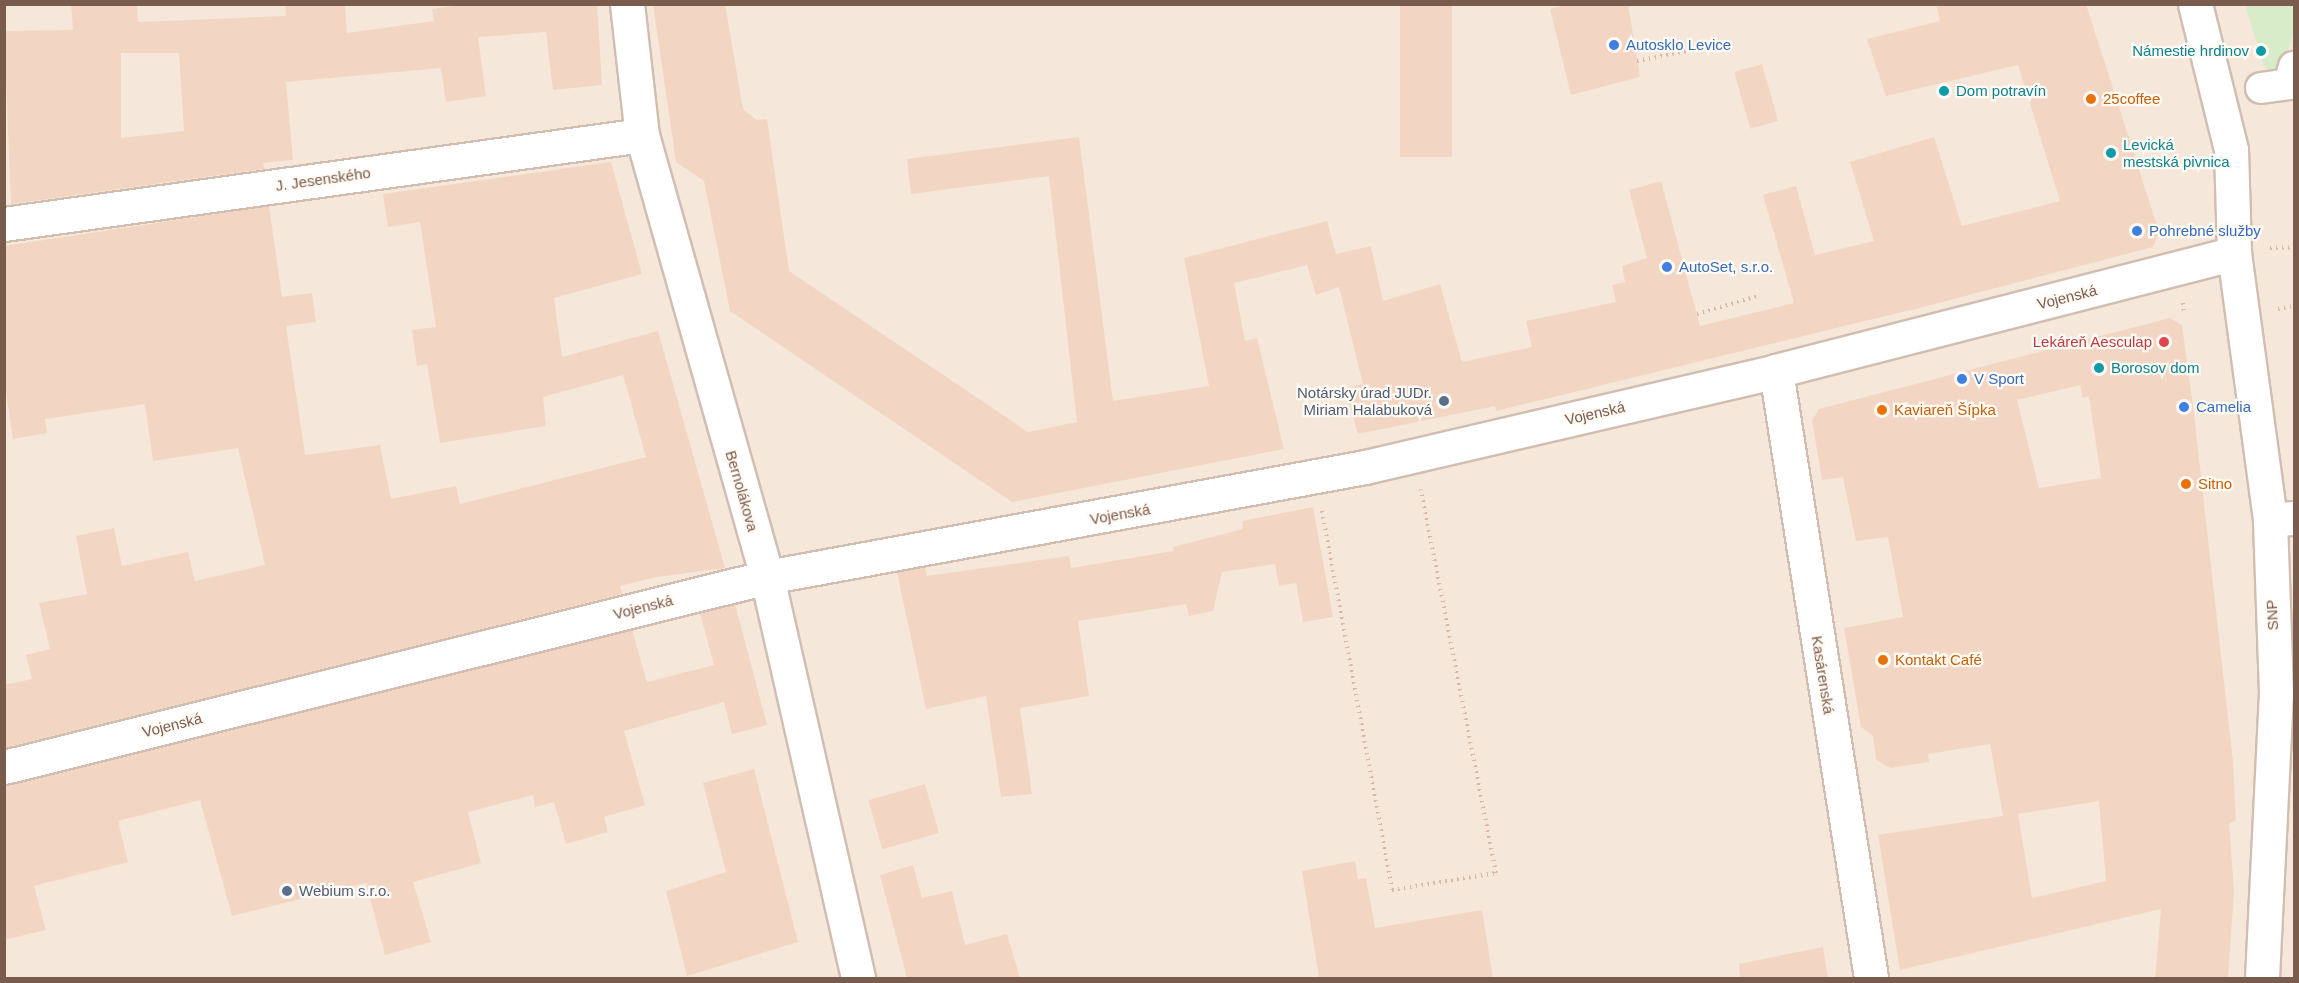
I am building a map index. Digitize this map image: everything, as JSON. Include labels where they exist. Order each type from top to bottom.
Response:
[{"type":"street","name":"Bernolákova","points":[[627,4],[642,135],[766,577],[858,978]]},
{"type":"street","points":[[2195,4],[2231,150],[2234,253]]},
{"type":"street","name":"J. Jesenského","points":[[4,224],[642,135]]},
{"type":"street","name":"Vojenská","points":[[4,767],[766,577],[1365,467],[1776,371],[2234,253]]},
{"type":"street","name":"SNP","points":[[2234,253],[2282,519],[2262,978]]},
{"type":"street","name":"Kasárenská","points":[[1776,371],[1871,978]]},
{"type":"path","points":[[1637,61],[1687,51]]},
{"type":"path","points":[[2270,248],[2295,247]]},
{"type":"path","points":[[1697,314],[1758,296]]},
{"type":"path","points":[[2277,309],[2295,306]]},
{"type":"path","points":[[1321,503],[1392,890],[1496,873],[1420,480]]},
{"type":"shaded area","points":[[5,5],[2294,5],[2294,978],[5,978]]},
{"type":"green space","points":[[2245,5],[2294,5],[2294,30],[2283,69],[2274,76],[2264,66]]},
{"type":"building","points":[[71,4],[137,4],[138,22],[286,16],[285,4],[345,4],[347,33],[434,21],[432,9],[466,4],[597,4],[602,85],[553,90],[546,32],[478,37],[486,96],[446,102],[441,68],[286,82],[293,160],[263,163],[264,169],[11,204],[4,31],[73,30]],"holes":[[[121,53],[179,53],[184,131],[121,138]]]},
{"type":"building","points":[[653,4],[725,4],[743,109],[757,120],[767,119],[789,271],[1028,432],[1077,422],[1049,176],[911,194],[907,159],[1079,137],[1113,401],[1209,386],[1184,258],[1327,221],[1336,254],[1371,246],[1383,301],[1440,284],[1462,362],[1532,347],[1526,321],[1616,302],[1612,285],[1625,282],[1622,266],[1647,258],[1629,190],[1661,181],[1700,326],[1794,303],[1763,195],[1796,186],[1815,255],[1874,241],[1850,162],[1934,137],[1962,226],[2060,201],[2018,65],[1886,96],[1867,39],[1940,21],[1936,4],[2086,4],[2159,232],[2153,247],[1931,305],[1496,411],[1495,406],[1358,434],[1345,388],[1363,384],[1339,287],[1316,295],[1307,265],[1234,283],[1245,341],[1257,338],[1284,449],[1012,502],[730,311],[704,181],[676,162]]},
{"type":"building","points":[[1400,4],[1452,4],[1452,157],[1400,157]]},
{"type":"building","points":[[1569,4],[1628,4],[1640,77],[1571,95],[1550,9]]},
{"type":"building","points":[[1762,64],[1778,121],[1750,129],[1734,72]]},
{"type":"building","points":[[611,162],[642,274],[554,298],[562,357],[658,331],[725,568],[657,577],[620,586],[622,594],[4,748],[4,685],[32,679],[26,655],[50,649],[39,603],[87,594],[76,536],[114,528],[122,566],[188,552],[195,581],[265,565],[238,448],[153,461],[145,404],[45,419],[47,433],[13,439],[4,380],[4,246],[269,206],[282,297],[312,293],[316,322],[286,326],[305,455],[380,445],[391,499],[456,486],[460,504],[646,457],[623,375],[543,397],[546,426],[440,443],[427,364],[417,366],[412,330],[436,327],[420,222],[388,227],[383,194]]},
{"type":"building","points":[[2170,318],[2182,325],[2233,762],[2236,821],[2229,823],[2234,891],[2228,978],[2155,978],[2161,909],[1900,970],[1878,835],[2003,816],[1990,744],[1928,754],[1929,762],[1890,768],[1876,760],[1873,736],[1861,727],[1844,628],[1903,617],[1888,537],[1856,541],[1843,477],[1822,480],[1812,421],[1819,409]],"holes":[[[2080,385],[2083,398],[2089,396],[2101,478],[2039,488],[2017,400]],[[2099,801],[2106,881],[2032,898],[2018,814]]]},
{"type":"building","points":[[1313,507],[1333,617],[1303,622],[1296,583],[1279,586],[1275,564],[1222,572],[1213,611],[1189,616],[1186,604],[1078,621],[1089,696],[1020,708],[1032,794],[1001,797],[986,696],[926,709],[897,572],[925,567],[927,576],[1069,556],[1071,568],[1174,551],[1173,547],[1243,529],[1242,521]]},
{"type":"building","points":[[735,604],[767,725],[732,734],[724,702],[624,731],[645,805],[604,817],[608,832],[566,844],[554,802],[535,807],[533,795],[468,812],[481,863],[413,882],[431,942],[385,955],[366,883],[232,916],[200,800],[118,821],[128,862],[34,886],[46,930],[4,940],[4,785],[632,630],[647,682],[714,665],[700,613]]},
{"type":"building","points":[[754,769],[798,942],[687,976],[666,891],[726,872],[703,783]]},
{"type":"building","points":[[925,784],[939,833],[882,849],[868,800]]},
{"type":"building","points":[[1355,861],[1358,879],[1366,878],[1375,928],[1482,910],[1493,978],[1319,978],[1302,871]]},
{"type":"building","points":[[913,865],[922,898],[952,891],[965,945],[1007,934],[1020,978],[907,978],[880,875]]},
{"type":"building","points":[[1823,947],[1828,978],[1740,978],[1739,964]]},
{"type":"place","name":"Autosklo Levice","points":[[1614,45]]},
{"type":"place","name":"Námestie hrdinov","points":[[2261,51]]},
{"type":"place","name":"Dom potravín","points":[[1944,91]]},
{"type":"place","name":"25coffee","points":[[2091,99]]},
{"type":"place","name":"Levická mestská pivnica","points":[[2111,153]]},
{"type":"place","name":"Pohrebné služby","points":[[2137,231]]},
{"type":"place","name":"AutoSet, s.r.o.","points":[[1667,267]]},
{"type":"place","name":"Lekáreň Aesculap","points":[[2164,342]]},
{"type":"place","name":"Borosov dom","points":[[2099,368]]},
{"type":"place","name":"V Sport","points":[[1962,379]]},
{"type":"place","name":"Notársky úrad JUDr. Miriam Halabuková","points":[[1444,401]]},
{"type":"place","name":"Camelia","points":[[2184,407]]},
{"type":"place","name":"Kaviareň Šípka","points":[[1882,410]]},
{"type":"place","name":"Sitno","points":[[2186,484]]},
{"type":"place","name":"Kontakt Café","points":[[1883,660]]},
{"type":"place","name":"Webium s.r.o.","points":[[287,891]]}]
